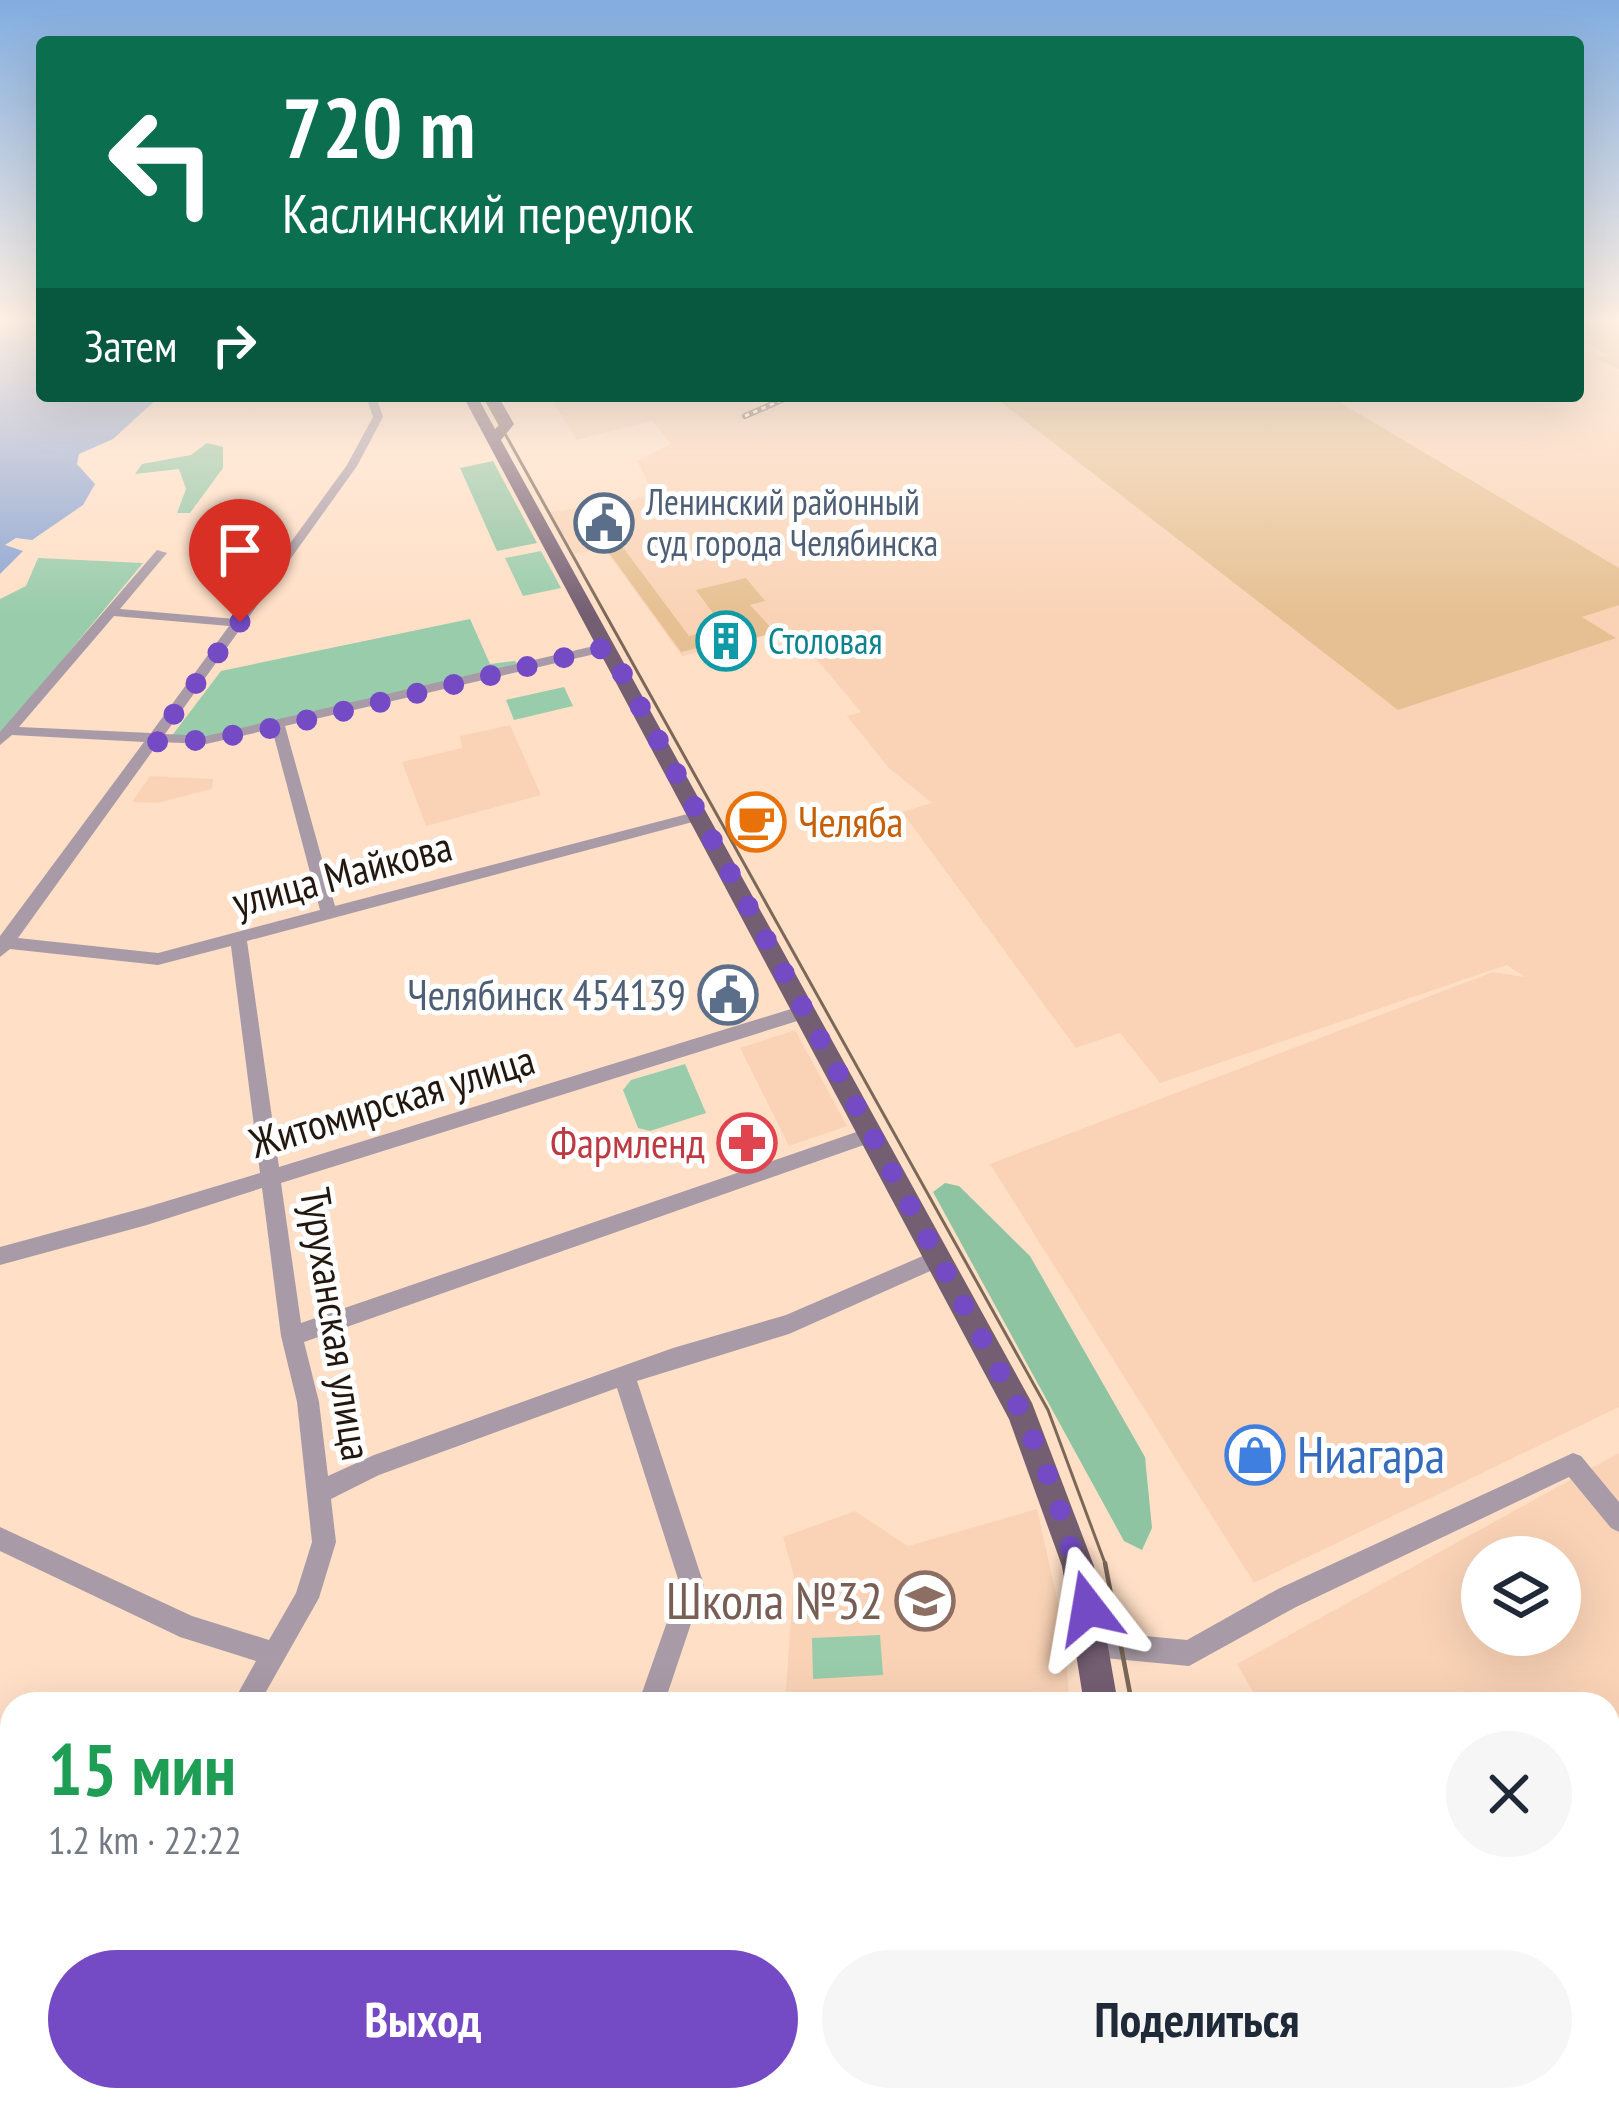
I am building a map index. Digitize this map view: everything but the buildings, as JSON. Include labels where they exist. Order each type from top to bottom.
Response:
[{"type":"main road","points":[[482,418],[1040,1452],[1078,1567],[1100,1692]]},
{"type":"main road","points":[[494,439],[507,424],[503,418]]},
{"type":"street","points":[[2,946],[356,459],[378,418]]},
{"type":"street","points":[[5,736],[161,553]]},
{"type":"street","points":[[113,612],[240,622]]},
{"type":"street","points":[[5,736],[206,740],[608,647]]},
{"type":"street","points":[[278,727],[329,914]]},
{"type":"street","name":"улица Майкова","points":[[2,946],[145,960],[699,816]]},
{"type":"street","name":"Туруханская улица","points":[[238,939],[324,1542],[319,1571],[252,1692]]},
{"type":"street","name":"Житомирская улица","points":[[0,1256],[804,1012]]},
{"type":"street","points":[[292,1336],[871,1135]]},
{"type":"street","points":[[320,1492],[374,1466],[789,1324],[939,1258]]},
{"type":"street","points":[[625,1378],[692,1585],[655,1692]]},
{"type":"street","points":[[1094,1644],[1189,1653],[1287,1598],[1573,1464],[1619,1520]]},
{"type":"street","points":[[0,1539],[189,1628],[274,1654]]},
{"type":"shaded area","points":[[563,418],[1619,418],[1619,1407],[1254,1583],[990,1164],[1493,972],[1525,977],[1507,965],[1160,1083],[1120,1033],[1076,1048],[902,812],[932,803],[888,767],[847,716],[861,712],[791,629],[682,656],[604,548],[575,554],[550,512],[633,500],[653,492],[637,461],[671,444],[652,420],[577,440]]},
{"type":"shaded area","points":[[510,725],[541,795],[426,826],[402,762],[462,748],[460,736]]},
{"type":"shaded area","points":[[150,776],[213,779],[212,789],[157,803],[132,802]]},
{"type":"shaded area","points":[[795,1030],[847,1126],[789,1146],[740,1048]]},
{"type":"shaded area","points":[[1619,1453],[1619,1692],[1253,1692],[1237,1664],[1461,1540],[1461,1656],[1581,1656],[1581,1536],[1469,1536]]},
{"type":"shaded area","name":"Школа №32","points":[[1037,1509],[1063,1626],[1069,1692],[786,1692],[794,1576],[783,1537],[855,1511],[908,1546]]},
{"type":"green space","points":[[207,443],[223,447],[223,468],[190,513],[177,513],[186,489],[179,469],[135,474],[142,464],[191,455]]},
{"type":"green space","points":[[493,461],[537,543],[497,551],[460,468]]},
{"type":"green space","points":[[541,551],[561,588],[523,596],[505,558]]},
{"type":"green space","points":[[38,558],[143,563],[0,735],[0,599],[26,586]]},
{"type":"green space","points":[[470,619],[490,664],[515,661],[521,668],[207,737],[171,737],[221,671]]},
{"type":"green space","points":[[564,687],[573,706],[514,720],[506,700]]},
{"type":"green space","points":[[685,1064],[706,1113],[650,1131],[638,1128],[623,1090],[631,1080]]},
{"type":"green space","points":[[945,1183],[959,1186],[1030,1256],[1145,1457],[1152,1528],[1142,1550],[1124,1541],[933,1192]]},
{"type":"green space","points":[[880,1635],[883,1675],[813,1679],[812,1638]]},
{"type":"water","points":[[0,418],[136,418],[113,439],[79,454],[77,464],[95,484],[83,505],[32,540],[16,538],[5,545],[23,551],[0,574]]},
{"type":"tram line","points":[[496,418],[1048,1410],[1105,1564]]},
{"type":"tram line","points":[[1105,1564],[1130,1692]]},
{"type":"place","name":"Ленинский районный суд города Челябинска","points":[[604,523]]},
{"type":"place","name":"Столовая","points":[[726,641]]},
{"type":"place","name":"Челяба","points":[[756,822]]},
{"type":"place","name":"Челябинск 454139","points":[[728,995]]},
{"type":"place","name":"Фармленд","points":[[747,1143]]},
{"type":"place","name":"Ниагара","points":[[1255,1455]]},
{"type":"place","name":"Школа №32","points":[[925,1601]]},
{"type":"route","points":[[240,622],[154,742],[206,740],[278,727],[608,647],[1022,1413],[1054,1490],[1088,1608]]}]
